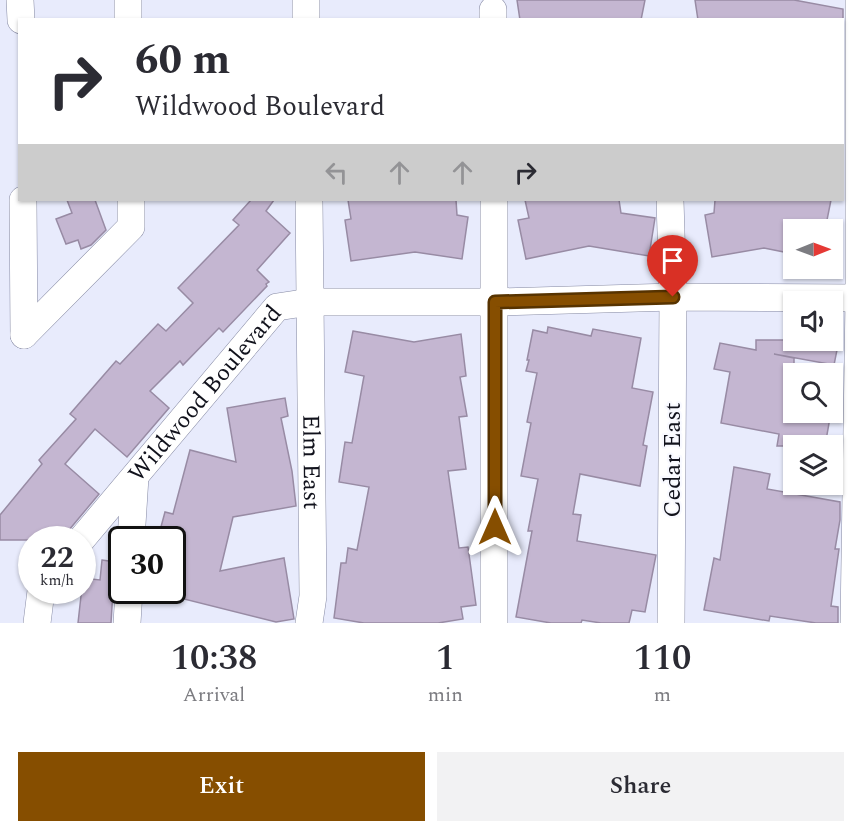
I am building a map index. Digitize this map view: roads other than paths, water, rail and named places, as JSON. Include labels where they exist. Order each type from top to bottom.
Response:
[{"type":"street","points":[[20,0],[21,18]]},
{"type":"street","points":[[128,0],[128,18]]},
{"type":"street","points":[[306,0],[306,18]]},
{"type":"street","points":[[854,623],[861,298],[859,0]]},
{"type":"street","points":[[23,201],[24,335],[131,227],[131,201]]},
{"type":"street","name":"Elm East","points":[[309,201],[313,596],[309,623]]},
{"type":"street","points":[[494,201],[494,623]]},
{"type":"street","name":"Cedar East","points":[[670,201],[673,297],[671,623]]},
{"type":"street","name":"Wildwood Boulevard","points":[[93,526],[277,308],[310,302],[495,302],[673,297],[861,298]]},
{"type":"street","points":[[132,526],[135,477]]},
{"type":"street","points":[[37,623],[39,604]]},
{"type":"street","points":[[127,623],[128,604]]}]
